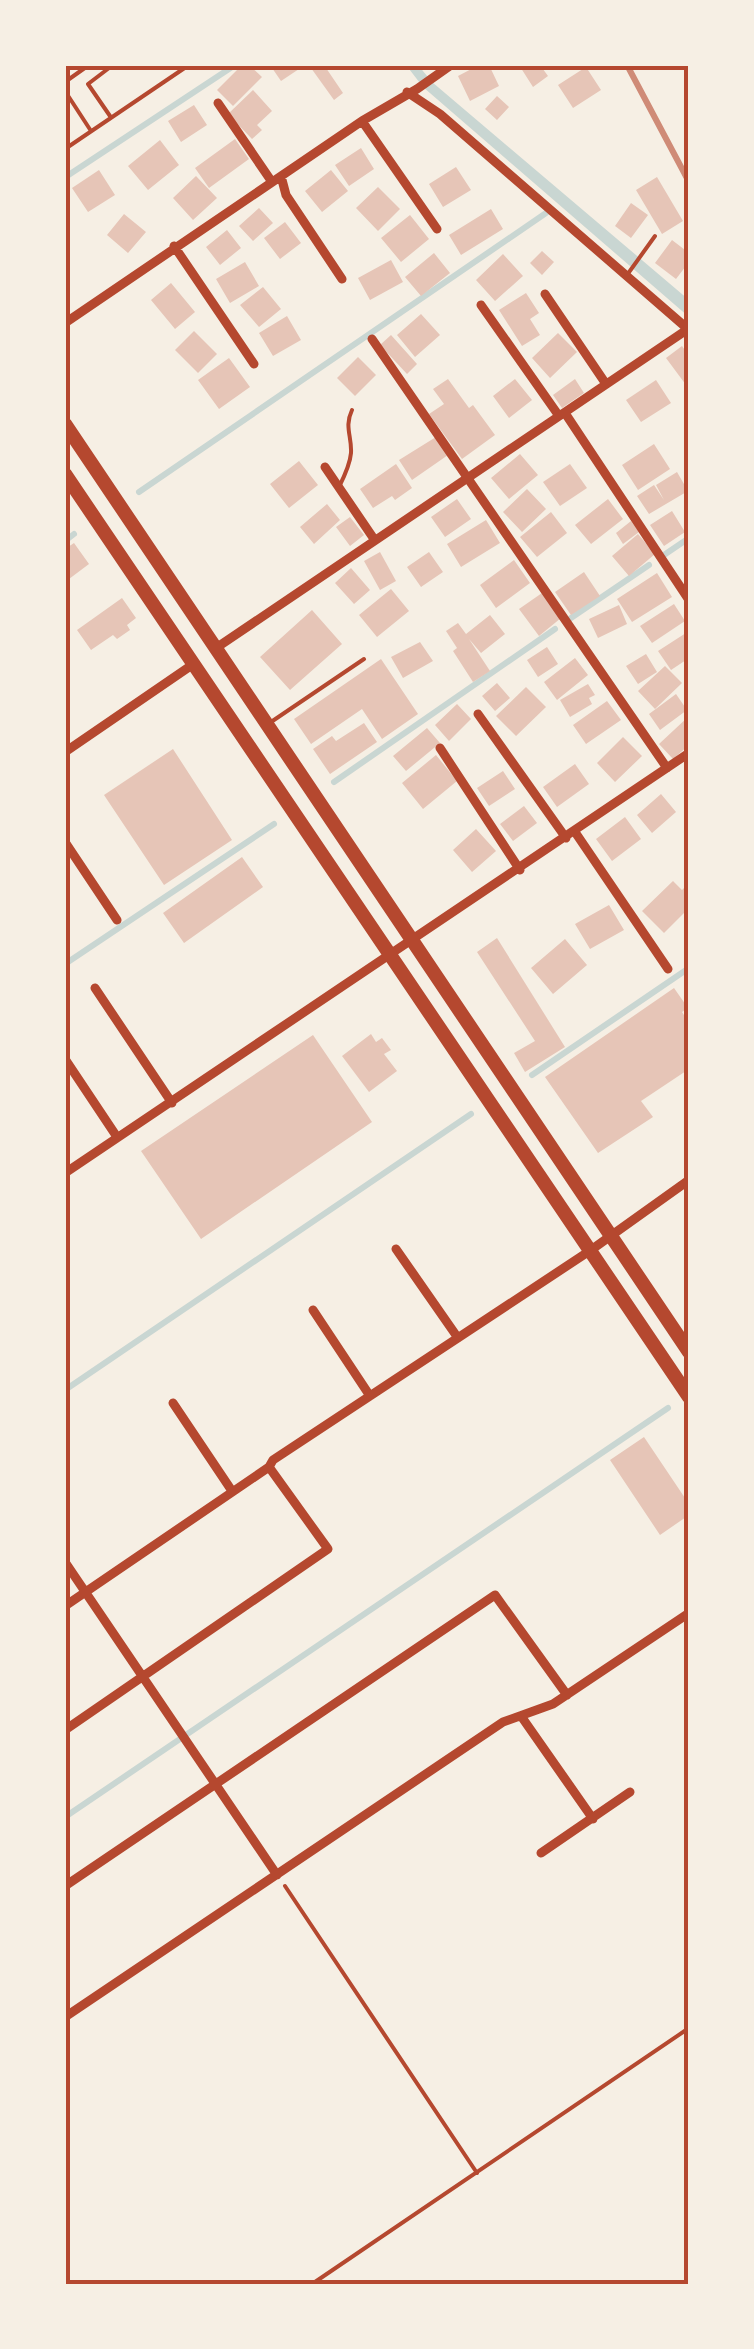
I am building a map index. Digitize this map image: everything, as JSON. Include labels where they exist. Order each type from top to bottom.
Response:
[{"type":"highway","points":[[65,424],[689,1352]]},
{"type":"highway","points":[[65,474],[689,1398]]},
{"type":"street","points":[[65,323],[174,246],[450,65]]},
{"type":"street","points":[[216,648],[689,329],[628,272],[412,91]]},
{"type":"street","points":[[218,103],[277,179],[342,279]]},
{"type":"street","points":[[362,121],[437,229]]},
{"type":"street","points":[[174,246],[254,364]]},
{"type":"street","points":[[545,294],[606,384]]},
{"type":"street","points":[[481,305],[689,600]]},
{"type":"street","points":[[372,339],[667,768]]},
{"type":"street","points":[[325,467],[374,539]]},
{"type":"street","points":[[67,747],[192,665]]},
{"type":"street","points":[[478,714],[668,969]]},
{"type":"street","points":[[440,748],[520,870]]},
{"type":"street","points":[[67,1168],[172,1104],[689,752]]},
{"type":"street","points":[[65,842],[117,920]]},
{"type":"street","points":[[95,988],[172,1104]]},
{"type":"street","points":[[65,1059],[117,1138]]},
{"type":"street","points":[[65,1606],[269,1467],[273,1460],[591,1250],[689,1180]]},
{"type":"street","points":[[396,1249],[458,1338]]},
{"type":"street","points":[[313,1310],[370,1396]]},
{"type":"street","points":[[173,1403],[232,1491]]},
{"type":"street","points":[[65,1730],[328,1549],[269,1467]]},
{"type":"street","points":[[65,1562],[278,1875]]},
{"type":"street","points":[[65,1886],[495,1594],[567,1695]]},
{"type":"street","points":[[65,2017],[503,1722],[567,1695],[689,1612]]},
{"type":"street","points":[[521,1716],[592,1819]]},
{"type":"street","points":[[541,1853],[630,1792]]},
{"type":"lane","points":[[65,82],[89,65]]},
{"type":"lane","points":[[111,118],[88,84],[113,65]]},
{"type":"lane","points":[[65,149],[188,65]]},
{"type":"lane","points":[[65,91],[91,131]]},
{"type":"lane","points":[[628,272],[655,236]]},
{"type":"lane","points":[[339,487],[350,461],[346,428],[352,410]]},
{"type":"lane","points":[[267,724],[364,659]]},
{"type":"path","points":[[278,1875],[477,2173]]},
{"type":"path","points":[[312,2284],[689,2028]]},
{"type":"shaded area","points":[[406,65],[418,65],[432,82],[689,300],[689,317],[423,87]]},
{"type":"building","points":[[242,65],[249,65],[262,77],[233,106],[217,90]]},
{"type":"building","points":[[270,65],[305,65],[281,81]]},
{"type":"building","points":[[324,65],[343,93],[334,100],[311,68]]},
{"type":"building","points":[[479,65],[489,65],[499,86],[470,101],[458,76]]},
{"type":"building","points":[[519,65],[540,65],[548,76],[533,87]]},
{"type":"building","points":[[586,67],[601,90],[573,108],[558,85]]},
{"type":"building","points":[[253,90],[272,111],[257,125],[262,130],[252,139],[228,114]]},
{"type":"building","points":[[497,96],[509,107],[497,120],[485,109]]},
{"type":"building","points":[[194,105],[207,125],[181,142],[168,121]]},
{"type":"building","points":[[235,139],[249,159],[209,188],[195,168]]},
{"type":"building","points":[[160,140],[179,165],[148,190],[128,166]]},
{"type":"building","points":[[361,148],[374,169],[349,186],[335,165]]},
{"type":"building","points":[[456,167],[471,190],[443,207],[429,184]]},
{"type":"building","points":[[99,170],[115,195],[88,212],[72,188]]},
{"type":"building","points":[[331,170],[348,191],[322,212],[305,191]]},
{"type":"building","points":[[196,176],[217,198],[193,220],[173,198]]},
{"type":"building","points":[[657,177],[683,221],[662,234],[636,190]]},
{"type":"building","points":[[378,187],[400,209],[378,231],[356,208]]},
{"type":"building","points":[[631,203],[648,215],[631,238],[615,226]]},
{"type":"building","points":[[259,208],[273,223],[253,241],[239,226]]},
{"type":"building","points":[[491,209],[503,229],[461,255],[449,235]]},
{"type":"building","points":[[124,214],[146,232],[128,253],[107,235]]},
{"type":"building","points":[[410,215],[429,239],[401,262],[381,238]]},
{"type":"building","points":[[285,222],[301,243],[280,259],[264,238]]},
{"type":"building","points":[[227,230],[241,248],[220,265],[206,247]]},
{"type":"building","points":[[672,240],[689,253],[689,262],[676,279],[655,263]]},
{"type":"building","points":[[542,251],[554,262],[542,275],[530,263]]},
{"type":"building","points":[[434,253],[450,273],[421,296],[405,277]]},
{"type":"building","points":[[503,254],[523,276],[495,301],[476,280]]},
{"type":"building","points":[[391,260],[403,282],[370,300],[358,278]]},
{"type":"building","points":[[245,262],[259,286],[230,303],[216,279]]},
{"type":"building","points":[[171,283],[195,312],[175,329],[151,300]]},
{"type":"building","points":[[263,287],[281,309],[259,327],[240,305]]},
{"type":"building","points":[[526,293],[539,313],[530,319],[540,335],[522,346],[499,310]]},
{"type":"building","points":[[421,314],[440,335],[415,357],[397,335]]},
{"type":"building","points":[[287,316],[301,340],[273,356],[259,333]]},
{"type":"building","points":[[194,331],[217,354],[198,373],[175,350]]},
{"type":"building","points":[[558,333],[577,352],[550,378],[532,358]]},
{"type":"building","points":[[391,335],[417,364],[407,374],[380,345]]},
{"type":"building","points":[[682,346],[689,356],[689,389],[666,358]]},
{"type":"building","points":[[358,357],[376,375],[355,396],[337,378]]},
{"type":"building","points":[[229,358],[250,387],[219,409],[198,380]]},
{"type":"building","points":[[448,379],[495,435],[462,459],[429,414],[444,404],[433,389]]},
{"type":"building","points":[[515,379],[532,400],[509,418],[493,396]]},
{"type":"building","points":[[575,379],[584,393],[562,408],[553,395]]},
{"type":"building","points":[[656,380],[671,403],[641,422],[626,400]]},
{"type":"building","points":[[436,437],[448,455],[412,480],[399,460]]},
{"type":"building","points":[[654,444],[670,469],[638,490],[622,465]]},
{"type":"building","points":[[520,454],[538,475],[509,499],[491,478]]},
{"type":"building","points":[[299,461],[318,485],[289,508],[270,484]]},
{"type":"building","points":[[396,464],[412,488],[373,508],[360,489]]},
{"type":"building","points":[[570,464],[587,488],[560,506],[543,482]]},
{"type":"building","points":[[677,472],[688,491],[649,514],[637,496],[654,485],[664,500],[656,485]]},
{"type":"building","points":[[527,489],[546,509],[522,532],[503,512]]},
{"type":"building","points":[[457,499],[471,519],[445,537],[431,517]]},
{"type":"building","points":[[608,499],[623,519],[591,544],[575,525]]},
{"type":"building","points":[[327,504],[340,520],[314,544],[300,527]]},
{"type":"building","points":[[672,511],[685,532],[664,546],[650,525]]},
{"type":"building","points":[[551,512],[567,533],[537,557],[520,537]]},
{"type":"building","points":[[350,517],[364,535],[350,546],[336,527]]},
{"type":"building","points":[[486,520],[500,543],[461,567],[447,544]]},
{"type":"building","points":[[631,521],[639,532],[623,544],[616,533]]},
{"type":"building","points":[[638,534],[655,554],[629,576],[612,556]]},
{"type":"building","points":[[74,543],[89,564],[65,582],[65,549]]},
{"type":"building","points":[[380,552],[396,581],[380,590],[364,561]]},
{"type":"building","points":[[429,552],[443,572],[421,587],[407,567]]},
{"type":"building","points":[[514,560],[530,583],[496,608],[480,585]]},
{"type":"building","points":[[351,568],[370,590],[354,604],[335,583]]},
{"type":"building","points":[[584,572],[600,596],[571,615],[555,592]]},
{"type":"building","points":[[657,573],[672,597],[632,622],[617,599]]},
{"type":"building","points":[[391,589],[409,611],[377,637],[359,615]]},
{"type":"building","points":[[542,593],[561,618],[539,636],[519,609]]},
{"type":"building","points":[[122,598],[136,618],[127,625],[130,630],[117,639],[113,635],[91,650],[77,630]]},
{"type":"building","points":[[674,604],[685,621],[652,643],[640,626]]},
{"type":"building","points":[[619,605],[627,624],[598,638],[589,619]]},
{"type":"building","points":[[312,610],[342,644],[290,690],[260,657]]},
{"type":"building","points":[[490,615],[505,634],[481,653],[469,639],[490,671],[473,682],[453,651],[457,648],[446,631],[458,623],[466,634]]},
{"type":"building","points":[[689,631],[689,658],[671,670],[658,651]]},
{"type":"building","points":[[420,642],[433,661],[403,678],[391,657]]},
{"type":"building","points":[[547,647],[558,664],[538,677],[527,660]]},
{"type":"building","points":[[646,654],[657,672],[638,684],[626,666]]},
{"type":"building","points":[[575,658],[588,675],[557,700],[544,682]]},
{"type":"building","points":[[381,659],[418,714],[382,739],[362,709],[311,744],[294,719]]},
{"type":"building","points":[[665,666],[682,683],[655,709],[638,691]]},
{"type":"building","points":[[497,683],[510,698],[495,711],[482,696]]},
{"type":"building","points":[[588,684],[595,695],[589,698],[592,704],[570,717],[560,700]]},
{"type":"building","points":[[526,687],[546,707],[516,736],[496,716]]},
{"type":"building","points":[[676,694],[687,710],[660,730],[649,714]]},
{"type":"building","points":[[607,701],[621,720],[586,744],[573,725]]},
{"type":"building","points":[[457,704],[471,719],[449,741],[435,725]]},
{"type":"building","points":[[689,716],[689,745],[673,759],[659,744]]},
{"type":"building","points":[[364,723],[377,742],[330,774],[313,749],[332,736],[336,741]]},
{"type":"building","points":[[427,728],[440,743],[406,771],[393,756]]},
{"type":"building","points":[[623,737],[642,756],[615,782],[597,763]]},
{"type":"building","points":[[173,749],[232,840],[164,885],[104,795]]},
{"type":"building","points":[[436,755],[457,781],[423,809],[402,783]]},
{"type":"building","points":[[575,764],[589,784],[557,807],[543,787]]},
{"type":"building","points":[[503,771],[515,789],[489,806],[477,788]]},
{"type":"building","points":[[661,794],[676,812],[652,833],[637,815]]},
{"type":"building","points":[[524,806],[537,823],[513,841],[500,824]]},
{"type":"building","points":[[625,817],[641,839],[612,861],[596,839]]},
{"type":"building","points":[[476,829],[496,851],[472,872],[453,850]]},
{"type":"building","points":[[242,857],[263,887],[184,943],[163,913]]},
{"type":"building","points":[[673,881],[682,890],[689,883],[689,908],[664,933],[642,911]]},
{"type":"building","points":[[609,905],[624,930],[590,949],[575,924]]},
{"type":"building","points":[[497,938],[565,1047],[525,1072],[514,1053],[535,1041],[477,952]]},
{"type":"building","points":[[565,939],[587,965],[553,994],[531,968]]},
{"type":"building","points":[[674,988],[688,1008],[682,1012],[689,1023],[689,1069],[641,1101],[653,1117],[598,1153],[545,1077]]},
{"type":"building","points":[[371,1034],[376,1042],[382,1038],[391,1050],[384,1054],[397,1071],[369,1092],[342,1056]]},
{"type":"building","points":[[313,1035],[372,1122],[201,1239],[141,1151]]},
{"type":"building","points":[[644,1437],[689,1504],[689,1515],[660,1535],[610,1460]]},
{"type":"waterway","points":[[67,176],[235,65]]},
{"type":"waterway","points":[[139,492],[546,213]]},
{"type":"waterway","points":[[65,541],[74,534]]},
{"type":"waterway","points":[[661,557],[689,538]]},
{"type":"waterway","points":[[571,618],[649,565]]},
{"type":"waterway","points":[[334,782],[555,629]]},
{"type":"waterway","points":[[65,964],[274,824]]},
{"type":"waterway","points":[[532,1075],[689,968]]},
{"type":"waterway","points":[[65,1390],[471,1114]]},
{"type":"waterway","points":[[65,1817],[668,1408]]},
{"type":"railway","points":[[627,65],[689,182]]}]
